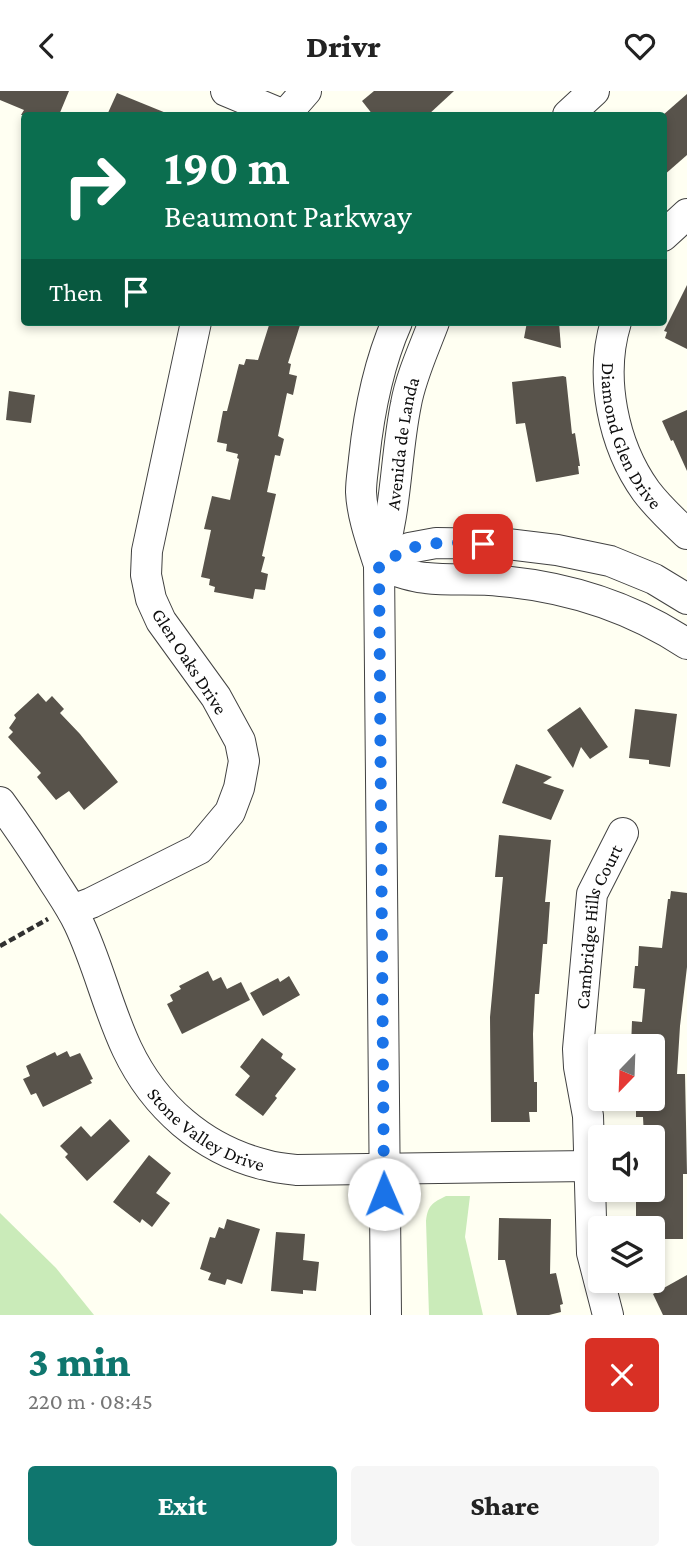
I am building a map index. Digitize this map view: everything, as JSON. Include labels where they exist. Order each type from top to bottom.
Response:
[{"type":"street","points":[[226,91],[277,112]]},
{"type":"street","points":[[287,112],[306,91]]},
{"type":"street","points":[[571,112],[594,91]]},
{"type":"street","points":[[667,232],[687,214]]},
{"type":"street","name":"Glen Oaks Drive","points":[[61,915],[112,893],[199,849],[230,812],[239,788],[244,761],[240,741],[216,697],[161,621],[151,599],[146,575],[147,551],[195,326]]},
{"type":"street","name":"Avenida de Landa","points":[[386,1315],[379,565],[369,534],[361,492],[374,392],[395,326]]},
{"type":"street","name":"Avenida de Landa","points":[[379,565],[387,541],[395,498],[406,402],[432,326]]},
{"type":"street","name":"Diamond Glen Drive","points":[[615,326],[609,363],[610,397],[616,427],[628,460],[645,489],[666,515],[687,534]]},
{"type":"street","points":[[379,565],[410,548],[436,543],[507,544],[557,550],[610,561],[654,579],[687,599]]},
{"type":"street","points":[[379,565],[425,578],[499,580],[588,596],[636,616],[687,644]]},
{"type":"street","name":"Stone Valley Drive","points":[[0,803],[38,857],[61,915],[84,936],[126,1047],[142,1077],[160,1102],[182,1123],[217,1146],[266,1165],[298,1170],[588,1166]]},
{"type":"street","name":"Cambridge Hills Court","points":[[588,1125],[578,1049],[592,894],[623,833]]},
{"type":"street","name":"Cambridge Hills Court","points":[[591,1202],[592,1253],[608,1315]]},
{"type":"path","points":[[0,946],[61,915]]},
{"type":"green space","points":[[446,1196],[470,1196],[465,1237],[483,1315],[429,1315],[426,1221],[432,1205]]},
{"type":"green space","points":[[0,1213],[56,1268],[94,1315],[0,1315]]},
{"type":"building","points":[[0,91],[69,91],[60,112],[23,112],[24,110],[0,100]]},
{"type":"building","points":[[374,91],[454,91],[431,112],[371,112],[362,101]]},
{"type":"building","points":[[117,93],[164,112],[108,112]]},
{"type":"building","points":[[687,94],[687,155],[667,172],[667,112]]},
{"type":"building","points":[[687,285],[687,349],[665,338],[667,325]]},
{"type":"building","points":[[269,326],[300,326],[288,363],[291,364],[289,374],[297,376],[293,395],[287,393],[278,436],[284,439],[280,456],[275,455],[267,492],[276,494],[262,556],[265,557],[261,572],[268,574],[265,590],[255,589],[253,599],[214,592],[215,587],[209,585],[210,579],[201,577],[211,530],[204,529],[212,496],[230,500],[239,459],[238,454],[226,451],[227,444],[217,442],[223,411],[227,411],[239,364],[244,365],[246,359],[258,360]]},
{"type":"building","points":[[526,326],[559,326],[561,348],[524,338]]},
{"type":"building","points":[[566,377],[579,474],[536,482],[525,423],[516,424],[512,382]]},
{"type":"building","points":[[9,391],[35,395],[31,423],[6,420]]},
{"type":"building","points":[[687,410],[687,471],[662,421]]},
{"type":"building","points":[[38,693],[46,702],[52,696],[64,709],[60,713],[118,782],[84,810],[69,791],[56,800],[37,777],[41,773],[8,737],[13,732],[9,728],[16,718],[14,715]]},
{"type":"building","points":[[580,707],[608,747],[590,759],[581,747],[573,768],[547,730]]},
{"type":"building","points":[[635,709],[677,714],[670,767],[649,764],[649,760],[629,758]]},
{"type":"building","points":[[516,764],[552,777],[543,783],[564,790],[551,820],[502,803]]},
{"type":"building","points":[[499,835],[551,840],[545,902],[550,902],[547,944],[543,944],[539,994],[535,994],[533,1034],[537,1112],[529,1112],[530,1122],[491,1122],[490,1017],[503,877],[495,877]]},
{"type":"building","points":[[671,891],[687,893],[687,967],[677,1074],[685,1074],[687,1174],[683,1174],[683,1239],[665,1239],[665,1216],[636,1216],[636,1202],[665,1202],[665,1125],[643,1125],[643,1117],[636,1117],[636,1111],[665,1111],[665,1034],[632,1034],[632,1021],[642,1022],[645,989],[633,988],[635,966],[638,966],[639,946],[662,948]]},
{"type":"building","points":[[208,971],[213,981],[221,977],[227,989],[241,982],[250,1000],[182,1034],[167,1004],[173,1001],[170,995],[181,989],[179,986]]},
{"type":"building","points":[[289,976],[300,995],[263,1016],[250,993],[278,978],[280,982]]},
{"type":"building","points":[[262,1038],[283,1054],[281,1058],[296,1069],[263,1116],[235,1095],[250,1076],[240,1067]]},
{"type":"building","points":[[67,1051],[70,1057],[80,1053],[93,1079],[90,1080],[92,1083],[43,1107],[36,1093],[31,1095],[23,1079],[30,1076],[26,1066],[55,1052],[57,1056]]},
{"type":"building","points":[[110,1119],[130,1141],[87,1181],[65,1157],[68,1154],[60,1146],[81,1126],[91,1137]]},
{"type":"building","points":[[149,1155],[171,1173],[156,1193],[170,1203],[152,1227],[142,1219],[140,1223],[113,1202]]},
{"type":"building","points":[[499,1218],[551,1219],[550,1274],[556,1273],[563,1304],[560,1305],[561,1312],[549,1315],[517,1315],[505,1260],[498,1260]]},
{"type":"building","points":[[227,1219],[260,1229],[242,1284],[227,1279],[225,1285],[208,1280],[211,1273],[200,1269],[210,1237],[215,1238],[219,1227],[224,1229]]},
{"type":"building","points":[[276,1232],[305,1234],[303,1260],[319,1262],[316,1291],[303,1290],[303,1294],[271,1291]]},
{"type":"building","points":[[687,1275],[687,1315],[663,1315],[653,1294],[665,1293],[665,1287]]},
{"type":"route","points":[[384,1194],[379,565],[410,548],[424,545],[483,544]]}]
